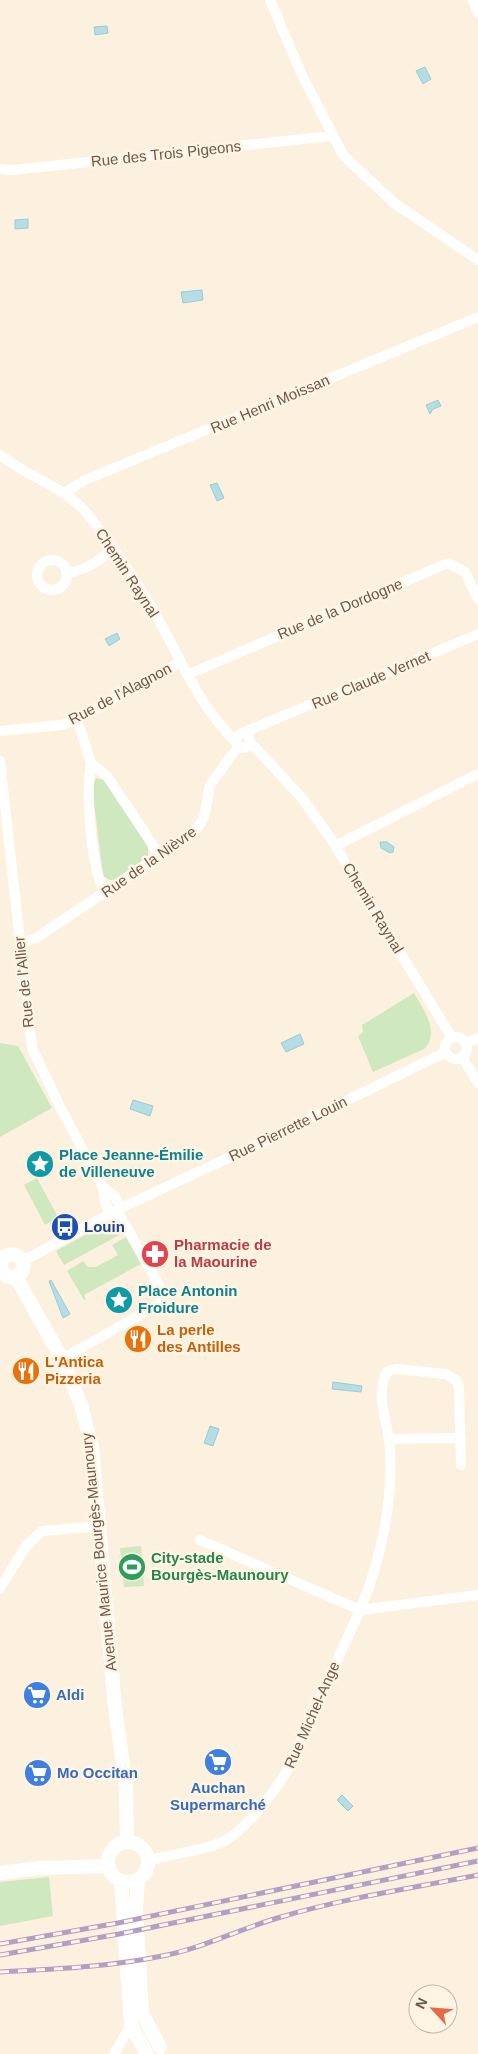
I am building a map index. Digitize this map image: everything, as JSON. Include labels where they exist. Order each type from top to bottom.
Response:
[{"type":"street","points":[[270,0],[301,73],[343,155],[394,203],[478,260]]},
{"type":"street","points":[[473,0],[478,14]]},
{"type":"street","name":"Rue des Trois Pigeons","points":[[0,169],[13,170],[102,162],[332,136]]},
{"type":"street","name":"Rue Henri Moissan","points":[[64,493],[92,478],[478,317]]},
{"type":"street","name":"Chemin Raynal","points":[[0,455],[64,493],[90,517],[150,605],[198,696],[220,724],[243,740],[266,760],[302,798],[335,846],[452,1038]]},
{"type":"street","points":[[66,574],[77,572],[91,565],[113,549]]},
{"type":"street","name":"Rue de la Dordogne","points":[[187,675],[448,563],[465,572],[478,599]]},
{"type":"street","name":"Rue Claude Vernet","points":[[243,740],[264,726],[478,634]]},
{"type":"street","name":"Rue de l'Alagnon","points":[[0,731],[61,725],[77,719],[181,662]]},
{"type":"street","points":[[77,719],[91,763],[88,786],[97,874],[104,892]]},
{"type":"street","name":"Rue de la Nièvre","points":[[20,943],[36,938],[160,856],[201,826],[210,785],[243,740]]},
{"type":"street","name":"Rue de l'Allier","points":[[0,761],[32,1048],[35,1059],[103,1187],[105,1202],[115,1210]]},
{"type":"street","points":[[91,763],[107,776],[160,856]]},
{"type":"street","points":[[335,846],[478,774]]},
{"type":"street","points":[[452,1038],[463,1039],[466,1043],[467,1048],[462,1057],[456,1058],[446,1052],[447,1042],[452,1038]]},
{"type":"street","points":[[466,1043],[478,1038]]},
{"type":"street","name":"Rue Pierrette Louin","points":[[23,1261],[115,1210],[258,1144],[446,1052]]},
{"type":"street","points":[[462,1057],[478,1083]]},
{"type":"street","points":[[62,1359],[158,1304],[162,1297],[163,1292],[115,1210]]},
{"type":"street","points":[[17,1255],[23,1261],[22,1272],[16,1277],[6,1276],[1,1263],[17,1255]]},
{"type":"street","name":"Avenue Maurice Bourgès-Maunoury","points":[[16,1277],[62,1359],[81,1405],[92,1447],[115,1706],[126,1787],[127,1842]]},
{"type":"street","name":"Rue Michel-Ange","points":[[149,1861],[220,1843],[252,1816],[274,1792],[287,1771],[360,1610],[374,1568],[388,1509],[392,1479],[390,1439],[385,1421],[382,1383],[388,1371],[396,1369],[446,1374],[457,1381],[461,1438]]},
{"type":"street","points":[[390,1439],[461,1438],[461,1466]]},
{"type":"street","points":[[0,1588],[26,1546],[42,1531],[99,1526]]},
{"type":"street","points":[[200,1540],[360,1610],[478,1595]]},
{"type":"street","points":[[127,1842],[139,1845],[144,1849],[149,1861],[146,1872],[133,1883],[121,1882],[112,1876],[108,1866],[112,1850],[127,1842]]},
{"type":"street","points":[[0,1873],[40,1868],[108,1866]]},
{"type":"street","points":[[138,1880],[136,1909],[142,2013],[160,2047]]},
{"type":"street","points":[[121,1882],[131,2025],[147,2054]]},
{"type":"street","points":[[114,2054],[131,2025]]},
{"type":"green space","points":[[96,778],[104,780],[148,846],[148,856],[116,880],[110,880],[103,876],[92,786]]},
{"type":"green space","points":[[414,993],[429,1021],[431,1036],[429,1043],[424,1049],[373,1072],[358,1036],[363,1032],[362,1025]]},
{"type":"green space","points":[[0,1043],[18,1046],[52,1108],[0,1137]]},
{"type":"green space","points":[[37,1178],[58,1217],[45,1225],[24,1185]]},
{"type":"green space","points":[[116,1218],[123,1233],[64,1265],[56,1251]]},
{"type":"green space","points":[[126,1237],[141,1264],[84,1295],[86,1299],[84,1300],[67,1271],[83,1261],[88,1267],[96,1267],[118,1255],[112,1245]]},
{"type":"green space","name":"City-stade Bourgès-Maunoury","points":[[141,1546],[144,1586],[124,1587],[120,1548]]},
{"type":"green space","points":[[49,1877],[53,1916],[0,1926],[0,1882]]},
{"type":"water","points":[[107,26],[108,33],[95,35],[94,27]]},
{"type":"water","points":[[425,67],[431,79],[423,84],[416,71]]},
{"type":"water","points":[[28,219],[28,228],[15,229],[15,220]]},
{"type":"water","points":[[202,290],[203,300],[183,303],[181,292]]},
{"type":"water","points":[[438,400],[441,406],[433,409],[430,414],[426,405]]},
{"type":"water","points":[[217,483],[224,498],[217,501],[210,485]]},
{"type":"water","points":[[117,633],[120,639],[109,646],[105,639]]},
{"type":"water","points":[[380,842],[387,842],[394,847],[393,852],[390,853],[381,848]]},
{"type":"water","points":[[300,1034],[304,1044],[286,1052],[281,1043]]},
{"type":"water","points":[[133,1100],[153,1106],[150,1116],[130,1109]]},
{"type":"water","points":[[51,1280],[70,1314],[63,1318],[49,1281]]},
{"type":"water","points":[[333,1382],[362,1386],[361,1392],[332,1389]]},
{"type":"water","points":[[210,1426],[219,1429],[213,1446],[204,1443]]},
{"type":"water","points":[[342,1795],[353,1806],[348,1811],[337,1800]]},
{"type":"railway","points":[[0,1944],[118,1923],[478,1848]]},
{"type":"railway","points":[[0,1955],[119,1934],[478,1861]]},
{"type":"railway","points":[[0,1972],[102,1965],[162,1956],[193,1948],[305,1910],[478,1875]]},
{"type":"place","name":"Place Jeanne-Émilie de Villeneuve","points":[[40,1164]]},
{"type":"place","name":"Louin","points":[[65,1227]]},
{"type":"place","name":"Pharmacie de la Maourine","points":[[155,1254]]},
{"type":"place","name":"Place Antonin Froidure","points":[[119,1300]]},
{"type":"place","name":"La perle des Antilles","points":[[138,1339]]},
{"type":"place","name":"L'Antica Pizzeria","points":[[26,1371]]},
{"type":"place","name":"City-stade Bourgès-Maunoury","points":[[132,1567]]},
{"type":"place","name":"Aldi","points":[[37,1695]]},
{"type":"place","name":"Auchan Supermarché","points":[[218,1762]]},
{"type":"place","name":"Mo Occitan","points":[[38,1773]]}]
